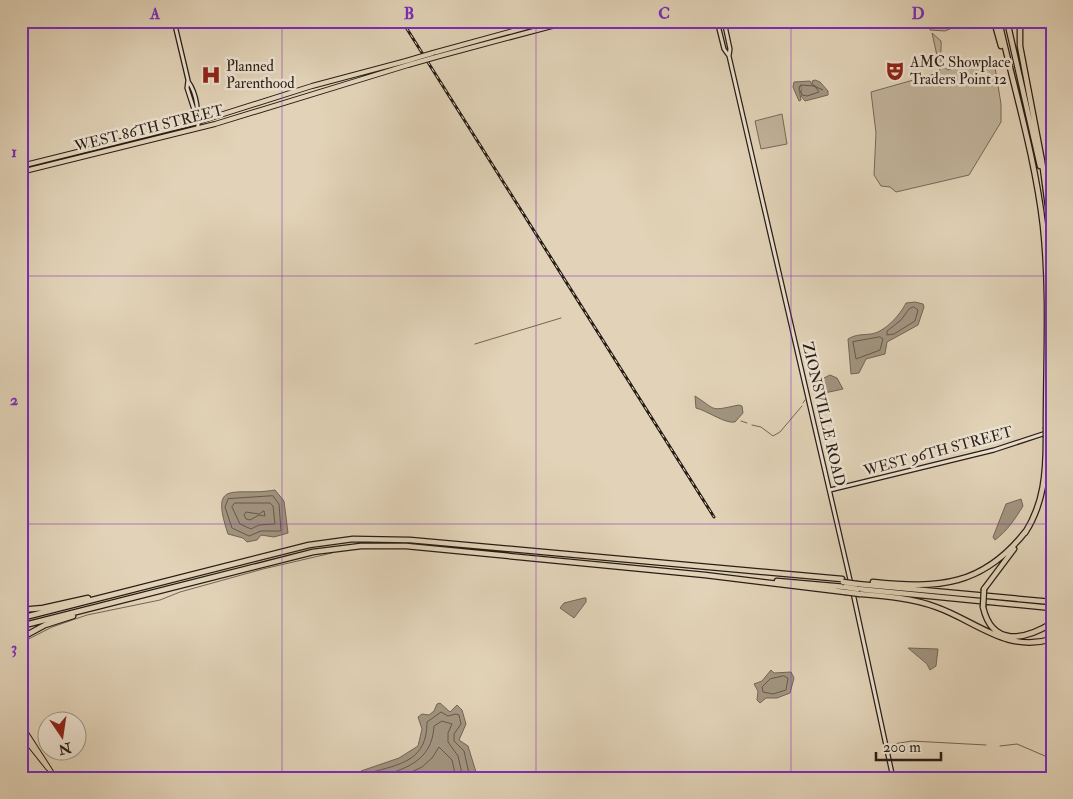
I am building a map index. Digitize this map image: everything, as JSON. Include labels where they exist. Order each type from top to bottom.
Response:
[{"type":"highway","points":[[994,21],[1036,179],[1044,243],[1048,432],[1044,488],[1037,511],[1026,531],[984,590],[982,607],[991,625],[1010,636],[1030,636],[1052,623]]},
{"type":"highway","points":[[999,21],[1015,96]]},
{"type":"highway","points":[[1007,21],[1046,192]]},
{"type":"highway","points":[[1020,21],[1020,46],[1046,192],[1052,237]]},
{"type":"highway","points":[[858,587],[927,586],[959,581],[995,563],[1026,531]]},
{"type":"highway","points":[[21,618],[301,547],[353,539],[402,539],[774,574],[858,587],[1052,608]]},
{"type":"highway","points":[[21,626],[306,553],[353,546],[406,546],[763,581],[844,585],[1052,602]]},
{"type":"highway","points":[[21,610],[44,608],[143,587]]},
{"type":"highway","points":[[858,587],[931,605],[991,635],[1010,642],[1031,643],[1052,639]]},
{"type":"highway","points":[[21,638],[49,623],[129,599]]},
{"type":"main road","points":[[174,21],[188,80],[187,88],[198,122],[198,128]]},
{"type":"main road","name":"WEST 86TH STREET","points":[[21,172],[198,128],[549,21]]},
{"type":"main road","name":"WEST 86TH STREET","points":[[434,55],[571,21]]},
{"type":"main road","name":"ZIONSVILLE ROAD","points":[[721,21],[725,26],[730,49],[729,56],[830,490],[893,778]]},
{"type":"main road","name":"ZIONSVILLE ROAD","points":[[721,21],[724,49],[729,56]]},
{"type":"main road","name":"WEST 86TH STREET","points":[[21,166],[198,122],[336,79],[407,63]]},
{"type":"main road","points":[[320,90],[336,82],[336,79]]},
{"type":"main road","name":"WEST 96TH STREET","points":[[830,490],[994,450],[1048,432]]},
{"type":"main road","points":[[21,725],[55,778]]},
{"type":"main road","points":[[21,734],[41,762],[49,768]]},
{"type":"shaded area","points":[[941,21],[979,21],[959,25],[945,31],[930,30],[929,24]]},
{"type":"shaded area","points":[[932,33],[941,41],[941,61],[948,70],[972,62],[994,61],[1001,104],[1001,122],[969,175],[896,192],[890,187],[881,186],[874,175],[876,133],[871,92],[938,73],[940,69]]},
{"type":"shaded area","points":[[782,114],[787,144],[761,149],[755,121]]},
{"type":"water","points":[[810,81],[813,86],[823,90],[813,85],[812,81],[820,82],[828,91],[828,95],[805,101],[801,96],[801,85],[799,89],[801,100],[799,101],[793,87],[794,82]]},
{"type":"water","points":[[915,302],[923,304],[924,307],[918,325],[887,342],[885,354],[866,359],[859,373],[851,374],[848,339],[857,335],[876,333],[882,330],[896,318],[906,303]]},
{"type":"water","points":[[830,375],[837,378],[843,389],[820,394],[817,390],[818,381]]},
{"type":"water","points":[[695,396],[711,407],[718,409],[742,406],[743,413],[735,422],[726,421],[696,408]]},
{"type":"water","points":[[275,490],[284,501],[288,533],[274,537],[261,535],[257,540],[247,542],[243,538],[228,534],[223,516],[222,504],[224,497],[229,493]]},
{"type":"water","points":[[1021,499],[1023,506],[1020,511],[995,540],[993,537],[1006,504]]},
{"type":"water","points":[[586,598],[586,602],[574,618],[560,608],[564,603]]},
{"type":"water","points":[[908,648],[938,649],[936,666],[930,670],[927,664]]},
{"type":"water","points":[[771,670],[774,673],[791,672],[794,678],[790,693],[777,698],[766,698],[760,703],[757,700],[758,691],[754,684],[762,681]]},
{"type":"water","points":[[440,703],[450,712],[457,705],[462,710],[466,724],[459,740],[468,746],[476,772],[474,778],[360,778],[361,771],[399,758],[418,746],[422,729],[418,717],[422,714],[429,715],[434,711],[437,704]]},
{"type":"waterway","points":[[475,344],[561,318]]},
{"type":"waterway","points":[[752,425],[761,427],[773,436],[780,432],[802,406]]},
{"type":"waterway","points":[[741,421],[747,423]]},
{"type":"waterway","points":[[21,643],[52,627],[87,615],[160,600],[180,592],[263,569],[332,553]]},
{"type":"waterway","points":[[893,744],[912,741],[986,745]]},
{"type":"waterway","points":[[1000,746],[1017,744],[1052,759]]},
{"type":"railway","points":[[402,21],[714,517]]},
{"type":"place","name":"AMC Showplace Traders Point 12","points":[[895,71]]},
{"type":"place","name":"Planned Parenthood","points":[[211,75]]}]
